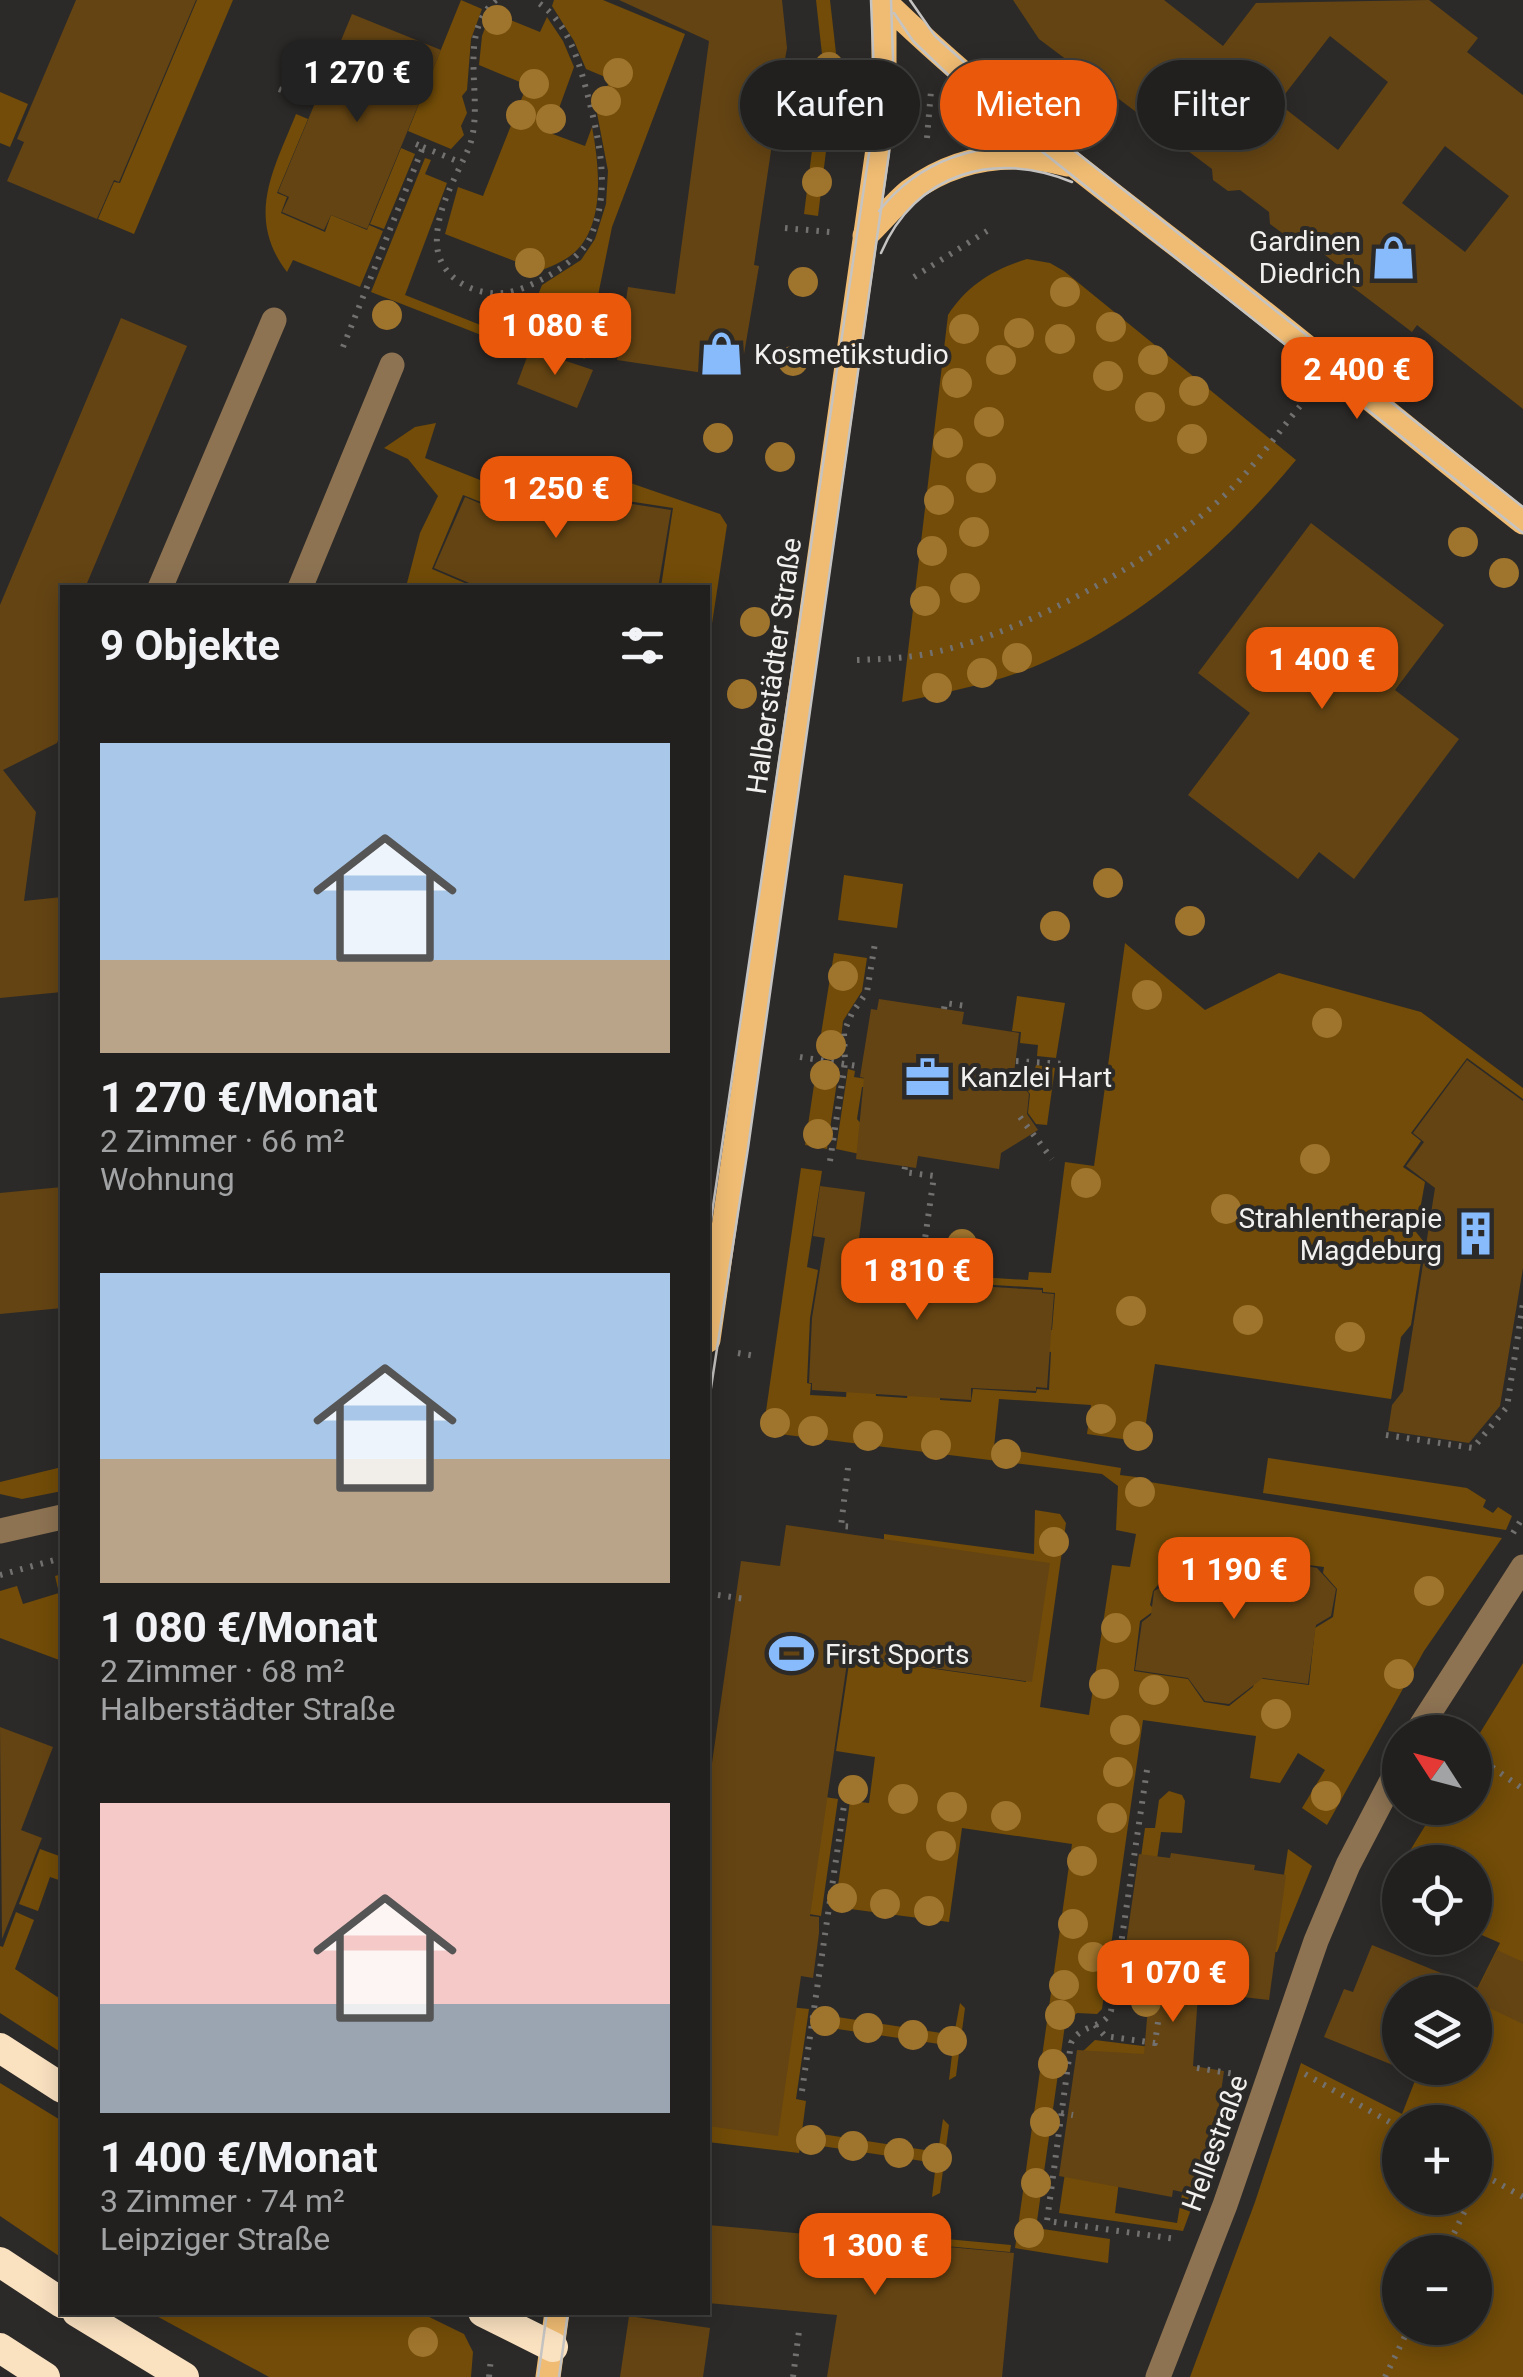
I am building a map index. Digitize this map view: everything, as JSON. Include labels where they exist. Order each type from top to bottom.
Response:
[{"type":"highway","points":[[0,2048],[60,2087]]},
{"type":"highway","points":[[0,2262],[60,2303]]},
{"type":"highway","points":[[83,2315],[184,2377]]},
{"type":"highway","points":[[488,2315],[552,2346]]},
{"type":"highway","points":[[0,2348],[45,2377]]},
{"type":"main road","points":[[884,1],[1074,166],[1333,366],[1523,522]]},
{"type":"main road","name":"Halberstädter Straße","points":[[710,1326],[883,110],[884,1]]},
{"type":"main road","points":[[866,236],[911,191],[961,163],[992,156],[1074,166]]},
{"type":"main road","points":[[548,2377],[557,2315]]},
{"type":"street","points":[[161,585],[274,320]]},
{"type":"street","points":[[301,585],[392,366]]},
{"type":"street","points":[[0,1531],[60,1517]]},
{"type":"street","points":[[1428,1715],[1523,1567]]},
{"type":"street","name":"Hellestraße","points":[[1158,2377],[1225,2206],[1316,1941],[1382,1800]]},
{"type":"path","points":[[496,0],[478,30],[474,52],[474,135],[437,232],[441,263],[451,276],[465,286],[502,294],[565,266],[585,248],[601,202],[601,151],[580,69],[550,12],[534,0]]},
{"type":"path","points":[[924,184],[932,46]]},
{"type":"path","points":[[279,89],[308,101]]},
{"type":"path","points":[[411,142],[462,162]]},
{"type":"path","points":[[343,347],[423,147]]},
{"type":"path","points":[[785,228],[817,230]]},
{"type":"path","points":[[914,277],[987,231]]},
{"type":"path","points":[[857,660],[914,656],[964,645],[1075,597],[1127,566],[1206,512],[1230,490],[1333,366]]},
{"type":"path","points":[[830,1161],[845,1064],[844,1032],[867,992],[875,943]]},
{"type":"path","points":[[944,1009],[945,1002],[966,1006]]},
{"type":"path","points":[[800,1057],[857,1066]]},
{"type":"path","points":[[1016,1061],[1066,1064]]},
{"type":"path","points":[[1020,1117],[1052,1159]]},
{"type":"path","points":[[905,1166],[904,1172],[934,1176],[920,1274]]},
{"type":"path","points":[[1386,1435],[1473,1448],[1506,1407],[1523,1303]]},
{"type":"path","points":[[848,1468],[841,1526],[855,1528]]},
{"type":"path","points":[[0,1575],[60,1559]]},
{"type":"path","points":[[718,1595],[746,1599]]},
{"type":"path","points":[[1492,1767],[1523,1789]]},
{"type":"path","points":[[1148,1770],[1111,2011],[1103,2022],[1080,2030],[1072,2043],[1047,2220],[1186,2240]]},
{"type":"path","points":[[802,2091],[822,1926],[848,1778]]},
{"type":"path","points":[[1125,1916],[1134,1918]]},
{"type":"path","points":[[1095,2025],[1105,2036],[1155,2043],[1159,2015]]},
{"type":"path","points":[[1197,2068],[1213,2071]]},
{"type":"path","points":[[1298,2070],[1382,2118]]},
{"type":"path","points":[[1061,2113],[1072,2114]]},
{"type":"path","points":[[1492,2179],[1523,2197]]},
{"type":"path","points":[[793,2377],[799,2332]]},
{"type":"path","points":[[1385,2377],[1401,2345]]},
{"type":"shaded area","points":[[197,0],[233,0],[134,234],[98,219],[114,182],[120,183]]},
{"type":"shaded area","points":[[461,0],[482,9],[471,39],[467,90],[462,96],[467,113],[461,126],[464,135],[451,149],[408,131]]},
{"type":"shaded area","points":[[554,0],[603,0],[685,34],[612,227],[585,359],[521,338],[542,285],[581,260],[595,239],[606,204],[608,171],[597,113],[610,79],[586,69],[552,6]]},
{"type":"shaded area","points":[[816,0],[830,0],[837,60],[823,60]]},
{"type":"shaded area","points":[[491,12],[540,32],[547,17],[574,67],[550,133],[585,146],[592,127],[598,192],[592,225],[575,252],[540,271],[445,234],[458,187],[483,196],[527,85],[479,65],[482,36]]},
{"type":"shaded area","points":[[0,92],[28,104],[10,147],[0,143]]},
{"type":"shaded area","points":[[296,114],[308,119],[277,193],[287,197],[281,213],[325,232],[331,215],[367,230],[369,225],[383,231],[360,287],[293,260],[287,272],[274,252],[268,232],[267,193]]},
{"type":"shaded area","points":[[401,148],[415,154],[384,229],[370,224]]},
{"type":"shaded area","points":[[812,150],[826,150],[818,216],[804,214]]},
{"type":"shaded area","points":[[425,158],[431,160],[425,174],[447,183],[405,295],[531,345],[527,353],[371,292]]},
{"type":"shaded area","points":[[1027,259],[1050,263],[1064,271],[1296,460],[1242,520],[1184,574],[1085,642],[1014,674],[902,702],[948,315],[982,280]]},
{"type":"shaded area","points":[[436,423],[425,458],[515,494],[509,513],[463,495],[432,569],[469,585],[407,585],[420,533],[438,496],[408,459],[384,448],[415,427]]},
{"type":"shaded area","points":[[564,460],[720,514],[727,525],[710,637],[710,585],[661,585],[673,508],[576,493],[572,478],[560,470]]},
{"type":"shaded area","points":[[844,875],[903,884],[897,928],[838,920]]},
{"type":"shaded area","points":[[1125,943],[1205,1010],[1279,973],[1421,1012],[1523,1088],[1523,1099],[1467,1058],[1411,1133],[1421,1141],[1403,1167],[1425,1182],[1416,1232],[1424,1242],[1411,1325],[1401,1337],[1391,1399],[1155,1364],[1143,1442],[1087,1434],[1091,1405],[999,1399],[994,1447],[1121,1468],[1120,1475],[1137,1480],[1502,1538],[1424,1651],[1388,1715],[1382,1715],[1382,1726],[1327,1825],[1302,1808],[1325,1770],[1298,1753],[1280,1783],[1250,1778],[1256,1736],[1143,1720],[1102,2009],[1097,2014],[1077,2013],[1065,2025],[1036,2228],[1110,2239],[1108,2263],[1015,2248],[1072,1844],[962,1828],[949,1922],[835,1907],[850,1801],[869,1803],[875,1757],[836,1751],[850,1657],[1026,1682],[1043,1566],[884,1542],[884,1534],[1034,1554],[1035,1510],[1060,1514],[1066,1523],[1040,1707],[1089,1715],[1112,1565],[1130,1567],[1136,1534],[1116,1530],[1118,1486],[1102,1474],[763,1432],[801,1168],[822,1171],[807,1267],[818,1270],[810,1318],[810,1395],[846,1397],[847,1386],[875,1384],[876,1396],[907,1398],[909,1386],[940,1388],[940,1400],[971,1402],[973,1389],[1036,1393],[1037,1389],[1049,1390],[1051,1352],[1040,1351],[1041,1330],[1052,1330],[1055,1293],[1043,1292],[1043,1288],[978,1284],[978,1277],[1028,1280],[1029,1272],[1051,1273],[1065,1162],[1094,1166]],"holes":[[[1171,1546],[1208,1551],[1209,1547],[1324,1567],[1323,1573],[1337,1589],[1333,1617],[1315,1628],[1309,1685],[1256,1678],[1253,1687],[1229,1706],[1204,1702],[1188,1679],[1134,1671],[1140,1621],[1155,1610],[1150,1605],[1153,1591],[1166,1580]]]},
{"type":"shaded area","points":[[834,953],[867,958],[862,991],[843,1021],[839,1056],[818,1053]]},
{"type":"shaded area","points":[[1017,996],[1065,1003],[1056,1058],[1037,1056],[1038,1045],[1020,1043],[1021,1032],[1012,1031]]},
{"type":"shaded area","points":[[817,1065],[839,1068],[827,1149],[805,1145]]},
{"type":"shaded area","points":[[1036,1065],[1055,1068],[1047,1125],[1036,1124],[1028,1113],[1030,1094],[1014,1078],[1015,1071],[1034,1073]]},
{"type":"shaded area","points":[[848,1069],[855,1071],[854,1077],[867,1079],[857,1119],[893,1161],[836,1149]]},
{"type":"shaded area","points":[[1268,1458],[1467,1488],[1486,1500],[1483,1507],[1493,1513],[1498,1507],[1512,1516],[1506,1530],[1263,1493]]},
{"type":"shaded area","points":[[60,1467],[60,1491],[22,1499],[0,1494],[0,1482]]},
{"type":"shaded area","points":[[60,1575],[60,1660],[0,1638],[0,1591],[17,1586],[23,1604],[59,1593],[55,1576]]},
{"type":"shaded area","points":[[1523,1663],[1523,2377],[1190,2377],[1301,2063],[1384,2105],[1382,2215],[1492,2215],[1492,2105],[1406,2105],[1413,2085],[1492,2085],[1492,1975],[1484,1975],[1500,1943],[1492,1939],[1492,1845],[1413,1845],[1426,1825],[1492,1825],[1491,1715]]},
{"type":"shaded area","points":[[1169,1791],[1182,1795],[1185,1801],[1182,1833],[1161,1832],[1157,1859],[1141,1857],[1145,1828],[1155,1828],[1159,1800]]},
{"type":"shaded area","points":[[798,1793],[838,1799],[821,1916],[803,1913]]},
{"type":"shaded area","points":[[40,1849],[60,1856],[60,1880],[50,1877],[38,1911],[19,1904]]},
{"type":"shaded area","points":[[1288,1849],[1312,1866],[1277,1952],[1272,1952]]},
{"type":"shaded area","points":[[16,1912],[34,1920],[15,1969],[60,1999],[60,2052],[0,2013],[0,1946],[3,1947]]},
{"type":"shaded area","points":[[1135,1978],[1188,1987],[1172,2056],[1081,2053],[1095,2040],[1159,2048],[1164,2012],[1132,2008]]},
{"type":"shaded area","points":[[960,2003],[965,2008],[956,2076],[949,2080],[953,2046],[817,2026],[818,2014],[954,2035]]},
{"type":"shaded area","points":[[789,2007],[809,2009],[796,2099],[806,2101],[802,2131],[938,2152],[943,2119],[949,2125],[940,2193],[932,2197],[936,2163],[801,2143],[799,2153],[710,2142],[710,2119],[771,2128]]},
{"type":"shaded area","points":[[0,2083],[60,2120],[60,2257],[0,2216]]},
{"type":"shaded area","points":[[1065,2173],[1119,2181],[1115,2213],[1177,2223],[1182,2194],[1196,2196],[1183,2231],[1059,2213]]},
{"type":"shaded area","points":[[806,2226],[1011,2245],[1010,2252],[806,2233]]},
{"type":"shaded area","points":[[155,2315],[425,2315],[464,2334],[473,2352],[471,2377],[269,2377]]},
{"type":"building","points":[[76,0],[196,0],[119,182],[114,180],[97,219],[7,181],[24,142],[17,139]]},
{"type":"building","points":[[619,0],[782,0],[785,60],[740,60],[740,150],[771,150],[754,265],[759,266],[737,378],[617,360],[628,287],[675,294],[709,41]]},
{"type":"building","points":[[1013,0],[1164,0],[1223,46],[1256,3],[1429,0],[1478,38],[1467,52],[1523,95],[1523,409],[1417,325],[1412,332],[1334,273],[1339,266],[1297,233],[1285,235],[1270,224],[1269,212],[1240,190],[1228,191],[1213,180],[1212,169],[1187,150],[1285,150],[1285,108],[1338,150],[1388,82],[1330,36],[1285,94],[1285,60],[1137,60],[1137,113],[1117,98],[1117,60],[1067,60],[1039,39]],"holes":[[[1445,146],[1509,196],[1465,252],[1402,203]]]},
{"type":"building","points":[[352,14],[441,50],[367,229],[331,215],[324,230],[282,212],[289,197],[278,192]]},
{"type":"building","points":[[121,318],[187,346],[86,585],[60,585],[57,743],[3,770],[36,812],[24,901],[60,897],[60,992],[0,998],[0,605]]},
{"type":"building","points":[[530,349],[593,370],[577,408],[517,384]]},
{"type":"building","points":[[555,465],[570,478],[580,496],[671,510],[658,585],[474,585],[434,568],[465,497],[493,509]]},
{"type":"building","points":[[1311,523],[1444,625],[1395,690],[1459,739],[1354,879],[1319,852],[1298,879],[1188,795],[1250,713],[1198,673]]},
{"type":"building","points":[[879,999],[964,1012],[962,1024],[1019,1033],[1014,1073],[1029,1094],[1027,1114],[1038,1130],[1001,1153],[999,1169],[918,1156],[916,1168],[856,1159],[864,1078],[860,1077],[871,1009],[877,1010]]},
{"type":"building","name":"Strahlentherapie Magdeburg","points":[[1467,1060],[1523,1101],[1523,1268],[1500,1406],[1469,1443],[1388,1431],[1392,1405],[1403,1391],[1435,1188],[1406,1166],[1424,1142],[1413,1133]]},
{"type":"building","points":[[820,1186],[865,1192],[855,1269],[977,1275],[976,1286],[1054,1294],[1047,1388],[971,1388],[971,1400],[812,1390],[812,1318],[825,1238],[813,1236]]},
{"type":"building","points":[[60,1187],[60,1308],[0,1314],[0,1193]]},
{"type":"building","points":[[786,1525],[1050,1563],[1032,1682],[848,1656],[810,1916],[819,1917],[813,1978],[801,1976],[778,2136],[710,2126],[710,1777],[741,1561],[780,1566]]},
{"type":"building","points":[[1172,1548],[1209,1552],[1209,1548],[1317,1568],[1336,1589],[1331,1616],[1316,1625],[1308,1684],[1263,1678],[1229,1704],[1205,1701],[1188,1678],[1135,1670],[1142,1622],[1151,1615],[1154,1591],[1167,1584]]},
{"type":"building","points":[[0,1727],[53,1747],[21,1830],[42,1838],[2,1939]]},
{"type":"building","points":[[1171,1853],[1255,1865],[1254,1870],[1286,1875],[1269,2000],[1198,1995],[1193,2066],[1224,2071],[1206,2197],[1173,2190],[1172,2197],[1059,2176],[1077,2050],[1144,2054],[1150,1983],[1121,1979],[1139,1854],[1170,1858]]},
{"type":"building","points":[[1372,1945],[1382,1949],[1382,1955],[1397,1955],[1446,1975],[1382,1975],[1382,2061],[1324,2037],[1344,1989],[1353,1992]]},
{"type":"building","points":[[1497,1950],[1523,1962],[1523,2024],[1492,2009],[1492,1975],[1484,1975]]},
{"type":"building","points":[[710,2225],[1014,2253],[1002,2377],[827,2377],[837,2315],[710,2303]]},
{"type":"building","points":[[629,2316],[710,2328],[703,2377],[620,2377]]},
{"type":"tram line","points":[[710,1227],[871,140],[871,0]]},
{"type":"tram line","points":[[710,1394],[889,153],[891,0]]},
{"type":"tram line","points":[[910,0],[935,36],[974,71],[1523,507]]},
{"type":"tram line","points":[[894,13],[913,41],[962,88],[1523,533]]},
{"type":"tram line","points":[[879,211],[895,193],[931,167],[982,150]]},
{"type":"tram line","points":[[881,253],[914,204],[936,187],[960,176],[1014,168],[1072,182]]},
{"type":"tram line","points":[[538,2377],[547,2315]]},
{"type":"tram line","points":[[559,2377],[568,2315]]},
{"type":"place","name":"Gardinen Diedrich","points":[[1394,257]]},
{"type":"place","name":"Kosmetikstudio","points":[[721,354]]},
{"type":"place","name":"Kanzlei Hart","points":[[927,1077]]},
{"type":"place","name":"Strahlentherapie Magdeburg","points":[[1475,1234]]},
{"type":"place","name":"First Sports","points":[[792,1654]]}]
